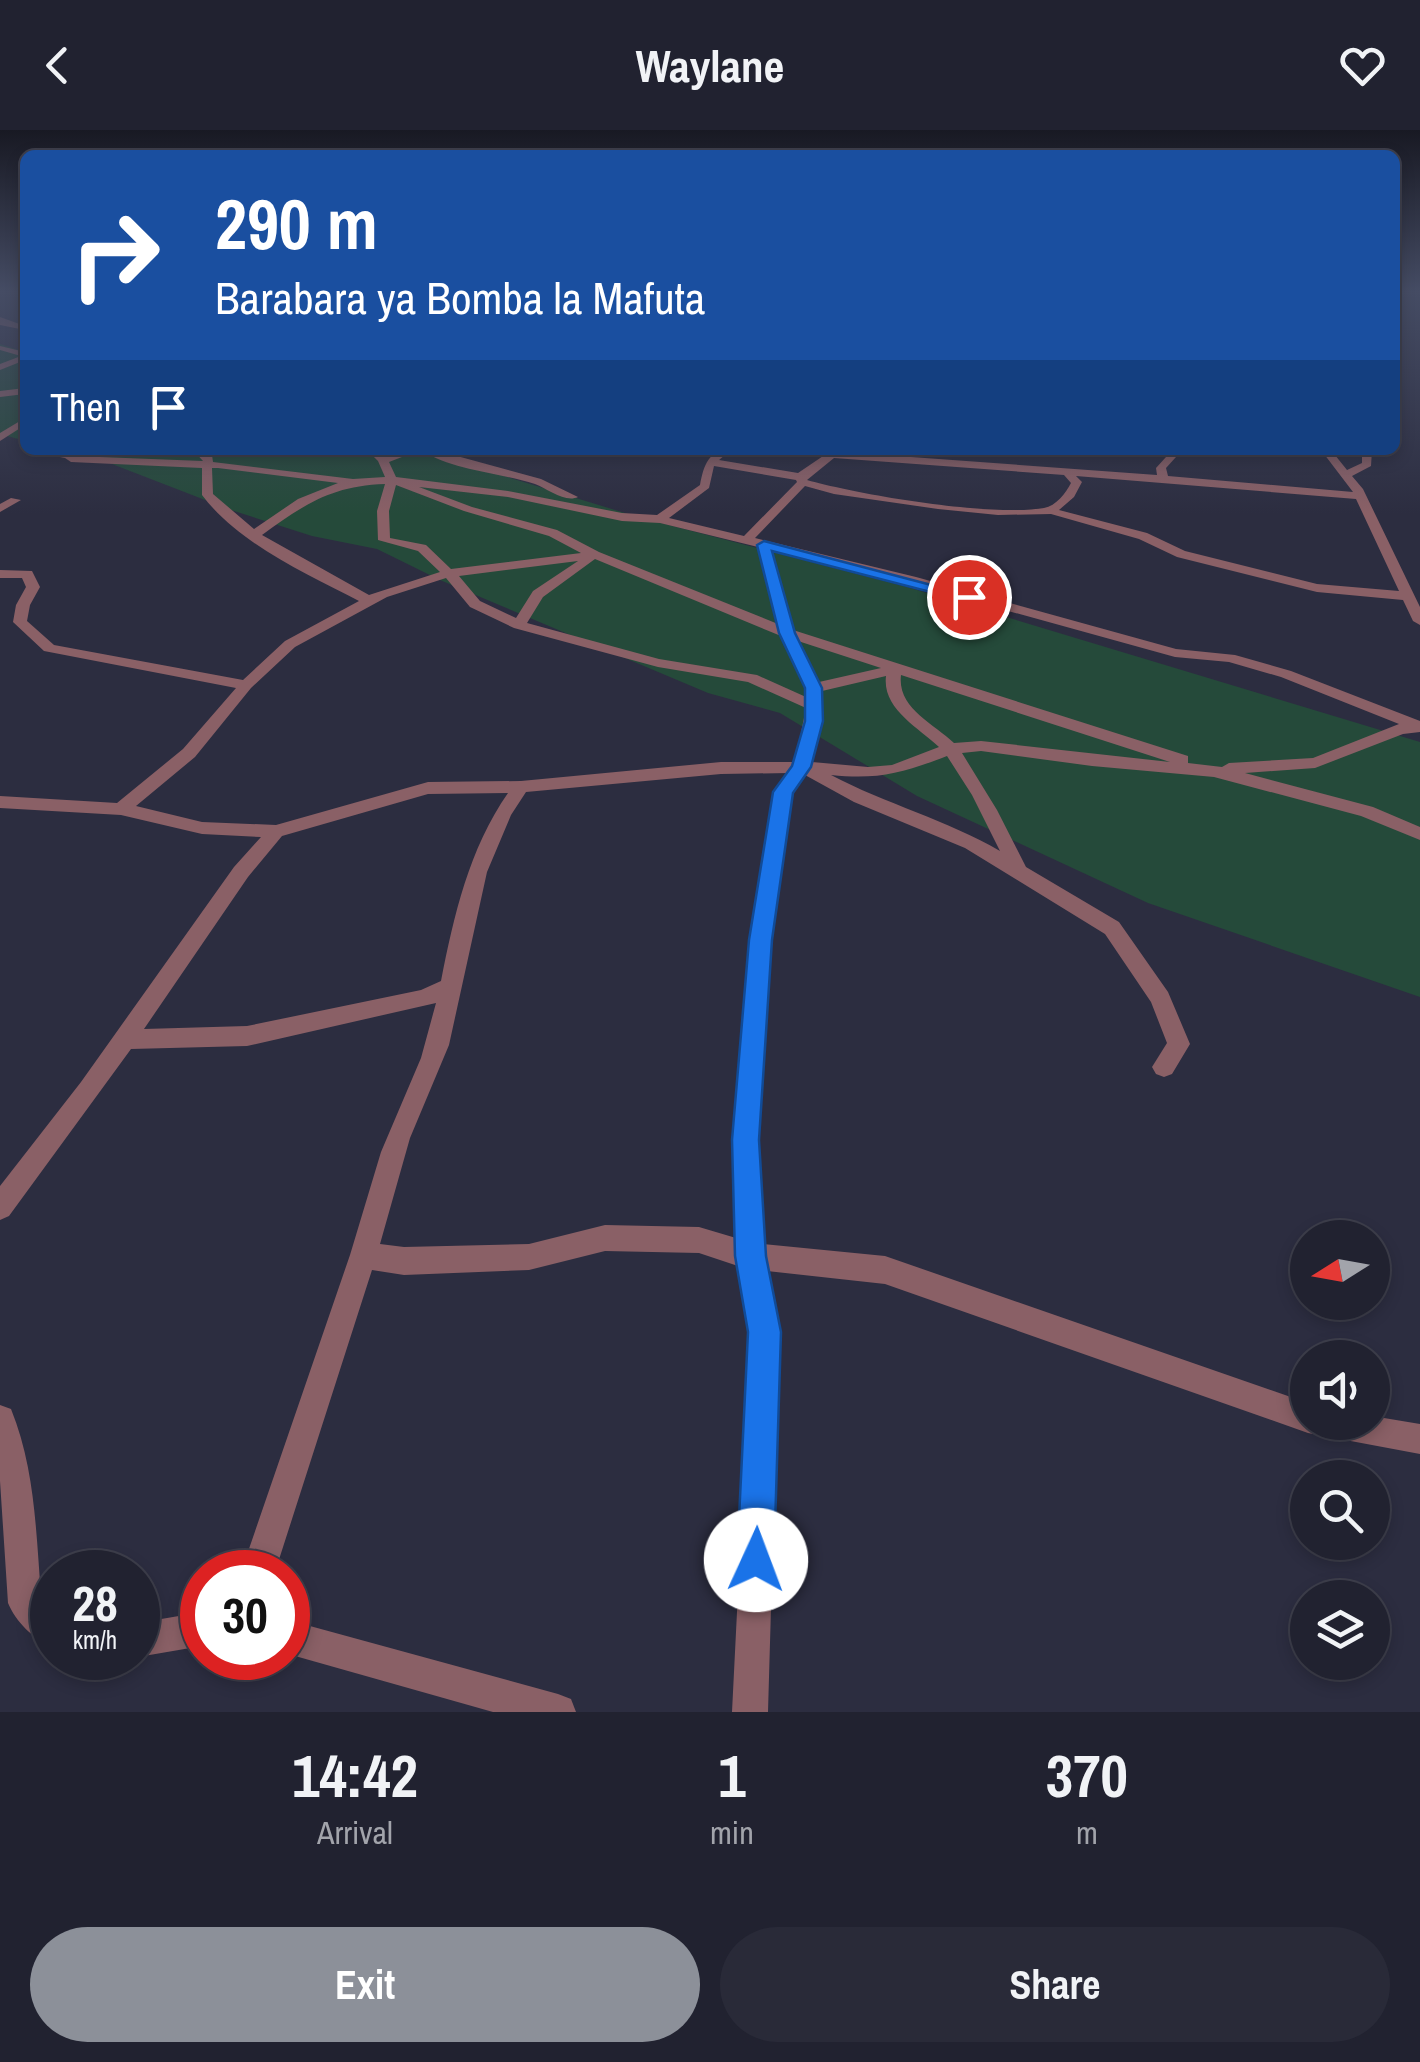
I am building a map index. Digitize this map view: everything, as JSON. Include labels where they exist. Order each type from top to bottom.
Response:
[{"type":"street","points":[[0,442],[20,425]]},
{"type":"street","points":[[74,455],[78,460],[208,464],[353,482],[392,480],[447,494],[554,533],[595,555],[787,633],[1214,771],[1367,810],[1420,834]]},
{"type":"street","points":[[122,462],[131,455]]},
{"type":"street","points":[[205,455],[208,495],[219,511],[306,568],[370,601]]},
{"type":"street","points":[[378,455],[392,480],[384,511],[384,540],[422,548],[475,604],[519,625],[658,662],[752,678],[814,697],[895,669]]},
{"type":"street","points":[[437,455],[458,465],[495,468],[567,493],[585,507]]},
{"type":"street","points":[[660,519],[705,486],[710,462],[719,455]]},
{"type":"street","points":[[755,542],[801,479],[834,455]]},
{"type":"street","points":[[868,455],[1068,475],[1359,496]]},
{"type":"street","points":[[1164,479],[1161,468],[1171,455]]},
{"type":"street","points":[[1331,455],[1348,474],[1420,621]]},
{"type":"street","points":[[1348,474],[1368,464],[1368,455]]},
{"type":"street","points":[[710,462],[801,479],[834,491],[938,506],[998,512],[1051,511],[1144,536],[1181,554],[1317,588],[1408,596]]},
{"type":"street","points":[[1051,511],[1070,495],[1078,482],[1068,475]]},
{"type":"street","points":[[256,533],[302,501],[353,482]]},
{"type":"street","points":[[447,494],[585,507],[622,517],[660,519],[910,580],[1175,652],[1230,658],[1286,674],[1420,727]]},
{"type":"street","points":[[0,509],[16,500]]},
{"type":"street","points":[[750,1712],[764,1332],[750,1256],[746,1140],[761,940],[783,792],[802,767],[814,697],[755,542]]},
{"type":"street","points":[[120,808],[190,753],[246,685],[290,644],[370,601],[449,574],[595,555]]},
{"type":"street","points":[[519,625],[538,594],[595,555]]},
{"type":"street","points":[[0,574],[27,574],[31,578],[33,587],[23,605],[20,622],[49,648],[246,685]]},
{"type":"street","points":[[895,669],[891,679],[894,694],[908,714],[951,749],[1000,830],[1018,870]]},
{"type":"street","points":[[0,802],[120,808],[202,828],[276,832],[428,788],[521,787],[721,768],[802,767],[868,773],[894,770],[951,749],[1014,749],[1092,761],[1214,771],[1315,763],[1400,729],[1420,727]]},
{"type":"street","points":[[802,767],[860,798],[972,843],[1112,928],[1160,998],[1179,1044],[1164,1066]]},
{"type":"street","points":[[265,1550],[398,1138],[441,1035],[448,988],[476,880],[501,812],[521,787]]},
{"type":"street","points":[[0,1207],[241,872],[276,832]]},
{"type":"street","points":[[124,1038],[247,1036],[425,998],[448,988]]},
{"type":"street","points":[[363,1255],[404,1260],[529,1257],[605,1238],[699,1240],[750,1256],[886,1270],[1290,1412]]},
{"type":"street","points":[[0,1420],[17,1486],[25,1603],[30,1608]]},
{"type":"street","points":[[1390,1434],[1420,1439]]},
{"type":"street","points":[[310,1643],[558,1712]]},
{"type":"green space","points":[[0,367],[20,367],[20,440],[0,434]]},
{"type":"green space","points":[[89,455],[435,455],[638,517],[907,587],[1420,742],[1420,997],[1148,903],[917,796],[780,713],[708,693],[440,580],[377,549],[312,536],[231,510]]},
{"type":"route","points":[[756,1560],[764,1332],[750,1256],[746,1140],[761,940],[783,792],[802,767],[814,721],[814,688],[787,633],[764,545],[969,597]]}]
